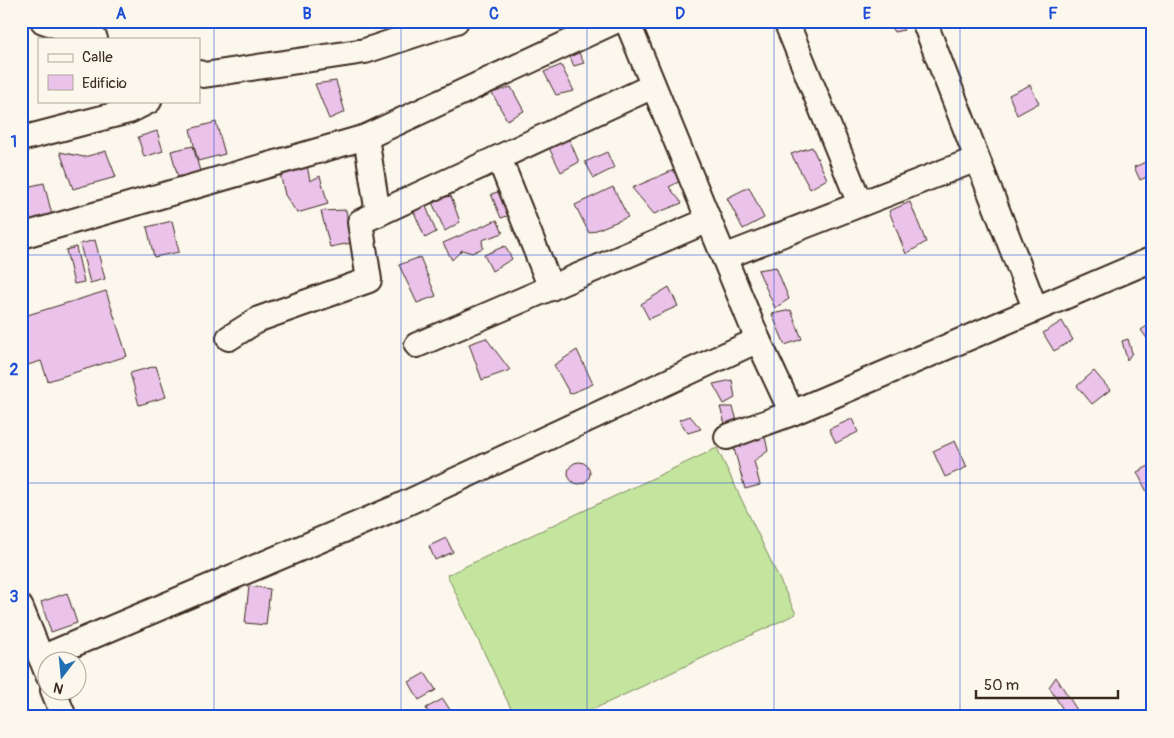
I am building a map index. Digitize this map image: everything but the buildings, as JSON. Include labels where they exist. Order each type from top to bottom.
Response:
[{"type":"street","points":[[42,21],[92,38]]},
{"type":"street","points":[[201,75],[364,51],[456,21]]},
{"type":"street","points":[[21,236],[366,137],[615,21]]},
{"type":"street","points":[[627,21],[758,340],[792,413]]},
{"type":"street","points":[[924,21],[1035,308]]},
{"type":"street","points":[[788,26],[860,204]]},
{"type":"street","points":[[230,338],[260,319],[368,280],[360,222],[654,86]]},
{"type":"street","points":[[21,139],[129,111],[147,102]]},
{"type":"street","points":[[366,137],[378,214]]},
{"type":"street","points":[[499,158],[551,288]]},
{"type":"street","points":[[724,257],[977,158]]},
{"type":"street","points":[[417,345],[709,220]]},
{"type":"street","points":[[727,437],[792,413],[1153,259]]},
{"type":"street","points":[[82,650],[398,507],[586,418],[758,340]]},
{"type":"street","points":[[21,608],[38,652]]},
{"type":"street","points":[[57,700],[64,717]]},
{"type":"green space","points":[[717,448],[796,614],[577,717],[515,717],[447,575]]}]
